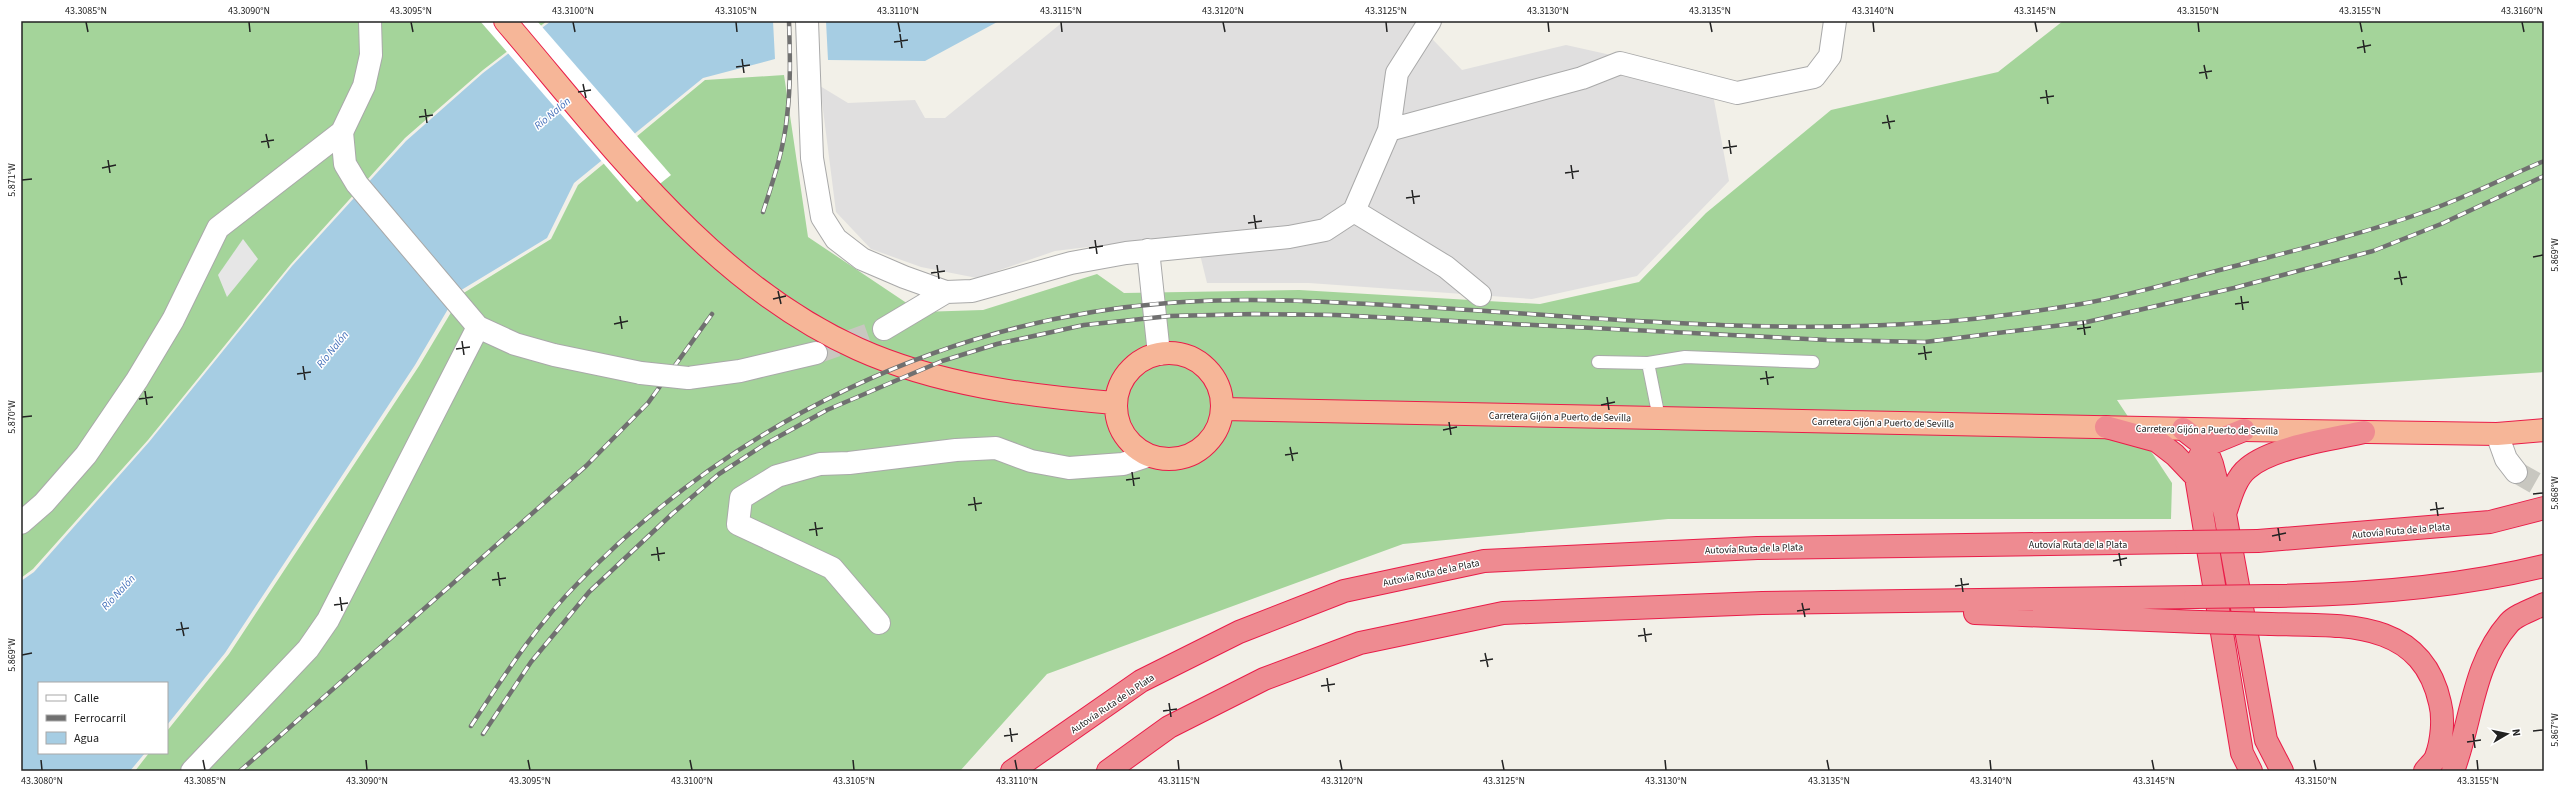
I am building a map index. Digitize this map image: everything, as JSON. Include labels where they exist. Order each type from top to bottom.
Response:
[{"type":"highway","points":[[505,21],[652,192],[722,260],[782,307],[858,349],[925,373],[956,381],[1042,397],[1114,403]]},
{"type":"highway","points":[[1174,352],[1200,361],[1218,382],[1223,409],[1218,429],[1206,446],[1188,457],[1168,460],[1147,456],[1129,443],[1118,425],[1114,403],[1124,375],[1146,356],[1159,354],[1174,352]]},
{"type":"highway","name":"Carretera Gijón a Puerto de Sevilla","points":[[1223,409],[2364,432],[2497,434],[2544,430]]},
{"type":"highway","points":[[2106,427],[2157,441],[2175,455],[2196,477]]},
{"type":"highway","points":[[2183,429],[2205,446],[2212,464],[2225,514],[2266,740],[2282,771]]},
{"type":"highway","points":[[2244,430],[2205,446],[2198,460],[2196,477],[2242,752],[2251,771]]},
{"type":"highway","points":[[2225,514],[2235,485],[2247,468],[2264,459],[2298,447],[2364,432]]},
{"type":"highway","name":"Autovía Ruta de la Plata","points":[[1012,771],[1141,681],[1239,632],[1344,591],[1484,561],[1757,548],[2258,542],[2490,522],[2544,508]]},
{"type":"highway","points":[[1108,771],[1168,727],[1264,679],[1360,643],[1502,613],[1762,602],[2268,596],[2409,588],[2498,577],[2544,566]]},
{"type":"highway","points":[[1762,602],[2199,622],[2335,626],[2386,634],[2409,646],[2426,666],[2437,689],[2443,715],[2436,757],[2425,771]]},
{"type":"highway","points":[[2453,771],[2462,748],[2469,706],[2484,660],[2510,622],[2544,604]]},
{"type":"street","points":[[21,523],[44,503],[86,455],[133,386],[173,320],[218,228],[342,132],[364,86],[371,55],[370,21]]},
{"type":"street","points":[[806,21],[812,158],[822,217],[836,239],[862,259],[904,277],[946,292],[972,292],[1071,263],[1148,250],[1289,237],[1325,230],[1354,211],[1389,130],[1397,73],[1430,21]]},
{"type":"street","points":[[1389,130],[1582,78],[1620,63],[1737,94],[1814,76],[1830,56],[1834,21]]},
{"type":"street","points":[[342,132],[344,164],[357,184],[465,308],[478,327],[515,344],[554,355],[641,373],[688,378],[740,371],[816,353]]},
{"type":"street","points":[[1354,211],[1446,267],[1480,296]]},
{"type":"street","points":[[1148,250],[1159,354]]},
{"type":"street","points":[[884,329],[946,292]]},
{"type":"street","points":[[192,771],[308,649],[328,620],[478,327]]},
{"type":"street","points":[[2497,434],[2506,458],[2516,472]]},
{"type":"street","points":[[879,623],[832,568],[738,524],[741,498],[777,476],[820,464],[996,448],[1031,461],[1069,468],[1123,464],[1147,456]]},
{"type":"lane","points":[[1598,362],[1648,363],[1685,357],[1813,362]]},
{"type":"lane","points":[[1648,363],[1659,418]]},
{"type":"shaded area","points":[[1064,21],[1415,21],[1462,70],[1566,45],[1638,61],[1711,84],[1729,181],[1637,276],[1532,299],[1309,283],[1207,283],[1195,234],[1055,251],[977,278],[921,267],[871,249],[836,212],[820,86],[848,103],[915,100],[925,118],[945,118]]},
{"type":"shaded area","points":[[243,239],[258,259],[227,297],[218,275]]},
{"type":"green space","points":[[21,21],[547,21],[483,70],[405,138],[291,264],[148,440],[33,569],[21,578]]},
{"type":"green space","points":[[2063,21],[2544,21],[2544,372],[2117,400],[2172,483],[2171,519],[1668,519],[1403,544],[1047,674],[960,771],[135,771],[148,754],[168,754],[168,730],[229,654],[419,366],[462,294],[551,239],[578,185],[705,80],[784,75],[808,237],[920,312],[983,310],[1097,274],[1124,293],[1299,290],[1540,304],[1639,282],[1706,213],[1831,110],[1998,72]]},
{"type":"water","name":"Río Nalón","points":[[551,21],[773,21],[775,59],[703,78],[574,183],[547,238],[458,292],[415,365],[225,653],[168,724],[168,682],[38,682],[38,754],[144,754],[130,771],[21,771],[21,581],[34,572],[149,442],[292,266],[406,141],[483,73]]},
{"type":"water","points":[[826,21],[999,21],[925,61],[828,60]]},
{"type":"pier","points":[[480,21],[537,21],[671,175],[637,202]]},
{"type":"tunnel","points":[[816,353],[884,329]]},
{"type":"tunnel","points":[[2516,472],[2544,488]]},
{"type":"railway","points":[[763,212],[778,165],[786,128],[790,81],[789,21]]},
{"type":"railway","points":[[471,726],[521,651],[563,598],[640,525],[705,473],[775,428],[848,389],[925,357],[1004,331],[1085,313],[1168,303],[1236,300],[1337,302],[1742,326],[1864,326],[1943,322],[1983,318],[2081,304],[2120,296],[2333,240],[2382,226],[2445,205],[2544,161]]},
{"type":"railway","points":[[483,734],[531,662],[589,592],[672,514],[719,474],[767,443],[827,410],[942,361],[997,344],[1084,325],[1170,316],[1254,314],[1336,315],[1827,340],[1925,342],[2087,322],[2234,288],[2373,251],[2441,224],[2544,176]]},
{"type":"railway","points":[[240,771],[586,466],[648,403],[712,314]]}]
